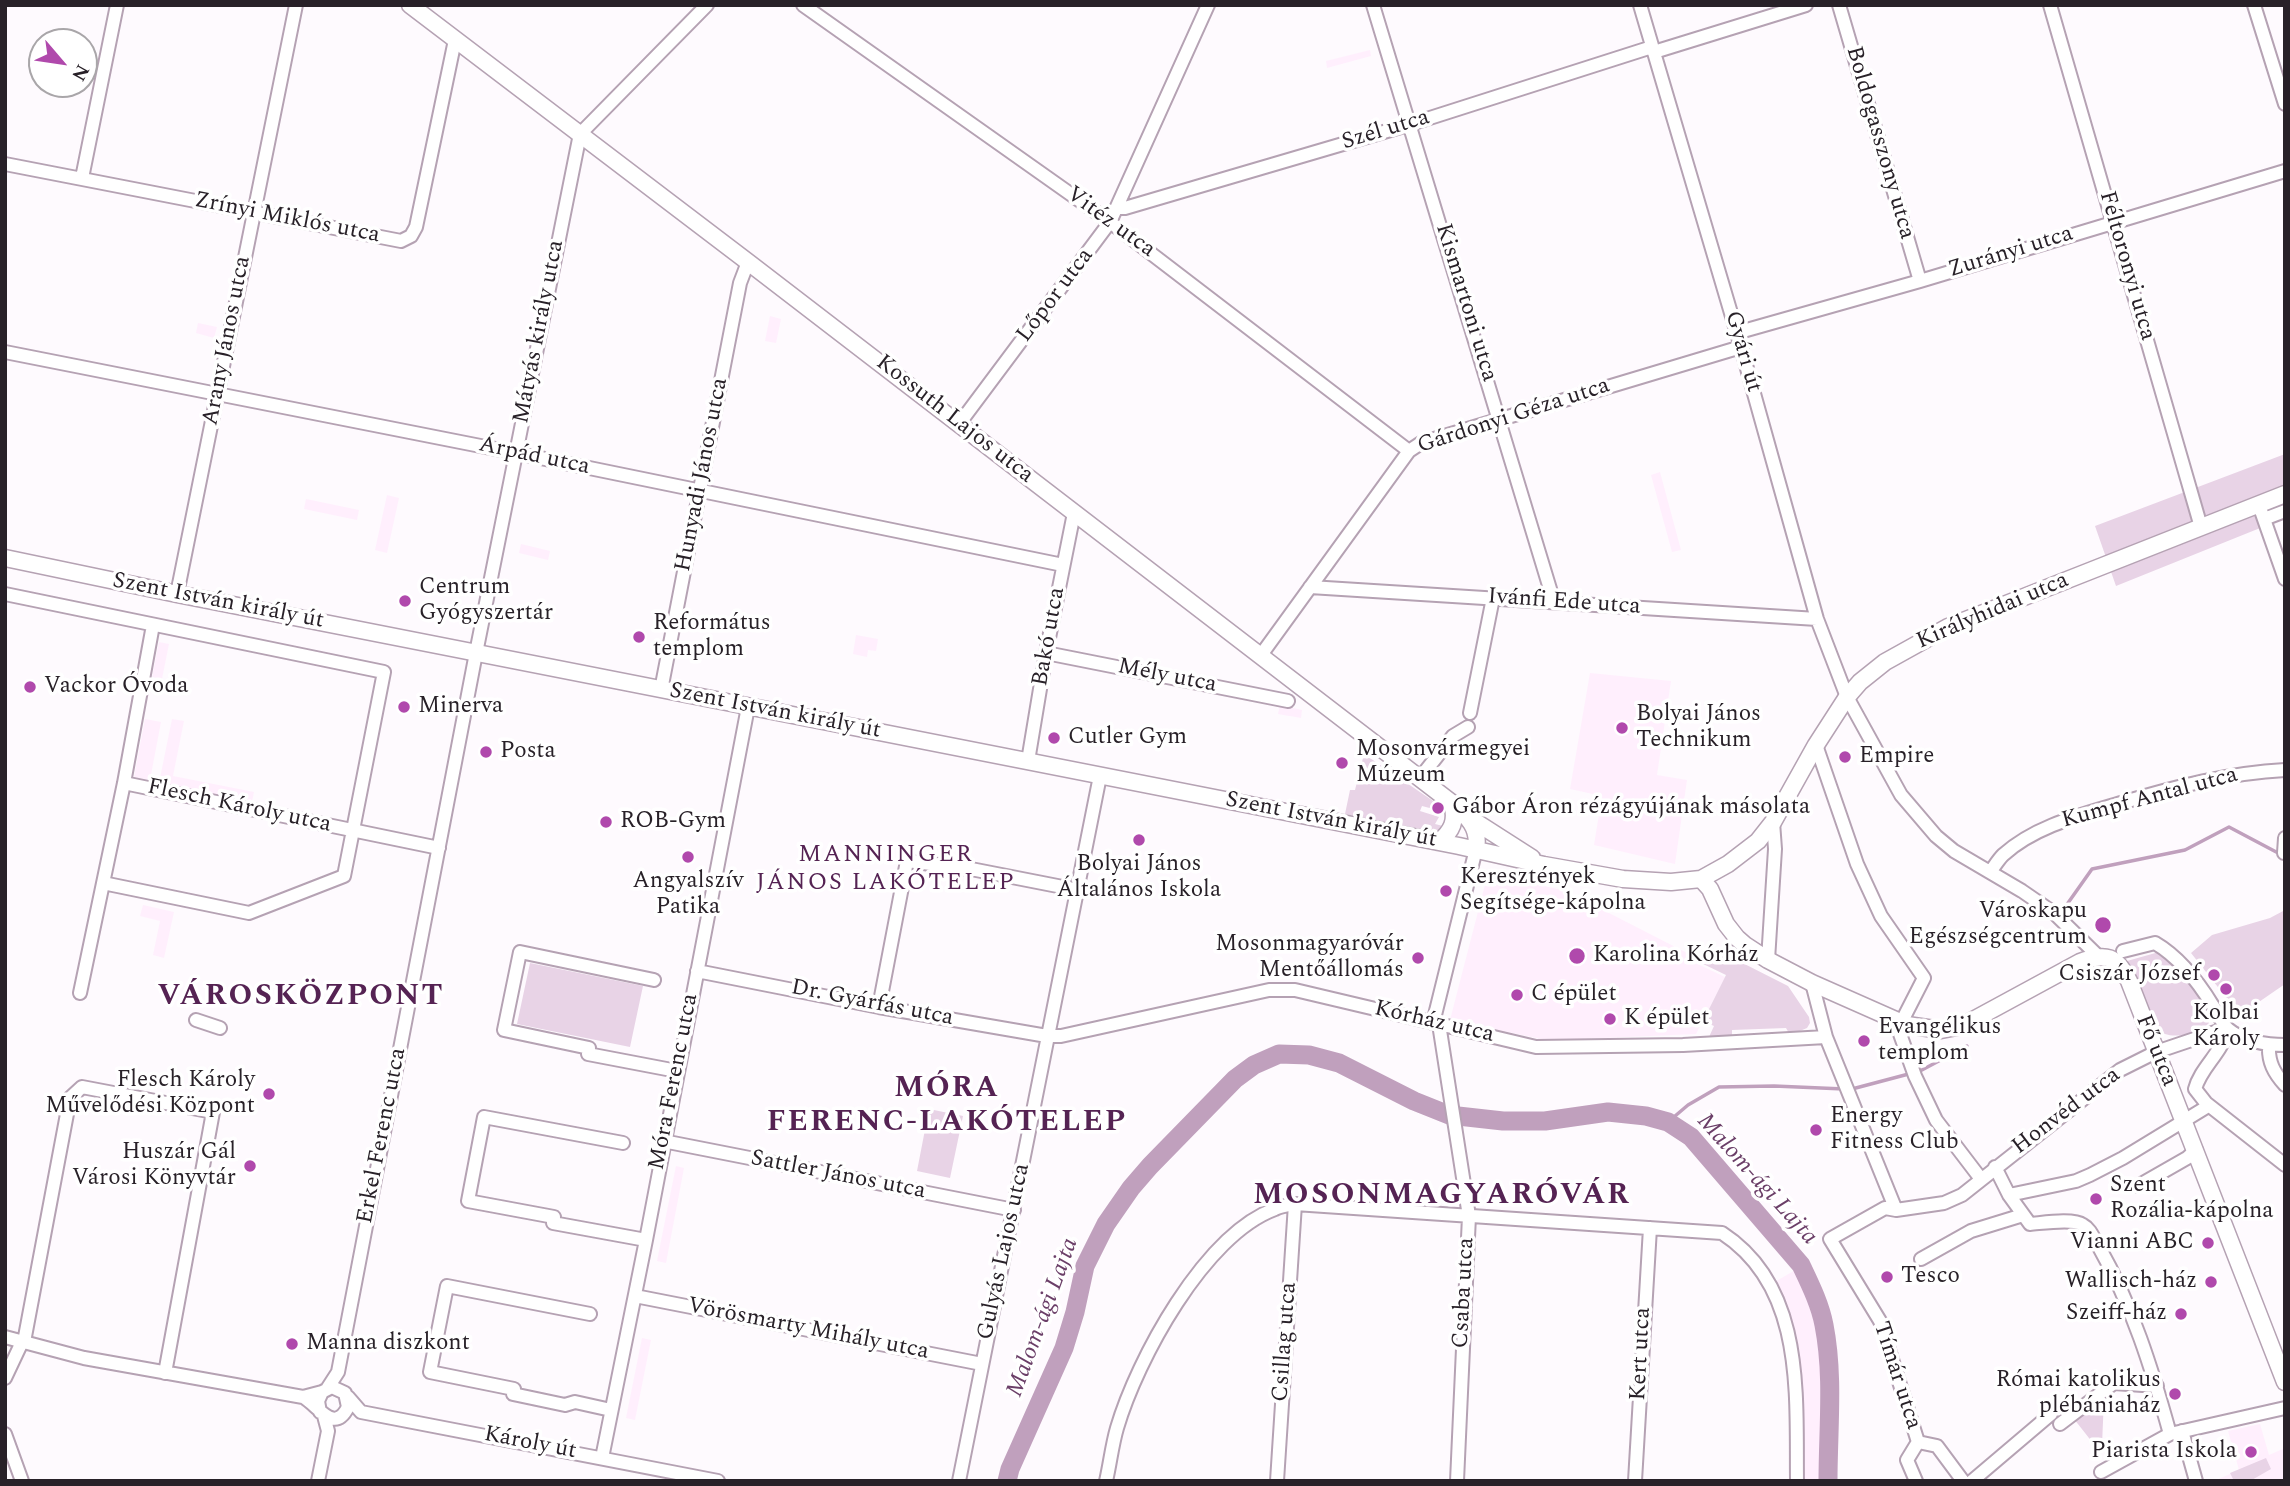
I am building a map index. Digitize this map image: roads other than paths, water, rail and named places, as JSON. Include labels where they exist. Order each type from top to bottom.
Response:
[{"type":"main road","name":"Kossuth Lajos utca","points":[[410,5],[1261,655],[1466,815],[1544,865]]},
{"type":"main road","name":"Királyhidai utca","points":[[1544,865],[1651,882],[1700,879],[1745,852],[1773,822],[1816,745],[1847,697],[1860,682],[1885,662],[1948,627],[2201,527],[2262,512],[2285,494]]},
{"type":"main road","name":"Szent István király út","points":[[5,558],[661,690],[1476,849],[1544,865]]},
{"type":"main road","points":[[1438,842],[1452,827],[1452,803]]},
{"type":"main road","points":[[1466,815],[1476,832],[1476,849]]},
{"type":"main road","points":[[1700,879],[1710,889],[1726,924],[1745,945],[1812,983],[1901,1023],[1928,1029],[1962,1026],[2080,962],[2098,956]]},
{"type":"main road","name":"Fő utca","points":[[2098,956],[2112,959],[2122,968],[2285,1381]]},
{"type":"street","points":[[82,178],[117,5]]},
{"type":"street","name":"Arany János utca","points":[[177,594],[296,5]]},
{"type":"street","points":[[579,134],[707,5]]},
{"type":"street","name":"Vitéz utca","points":[[803,5],[1110,222],[1409,451]]},
{"type":"street","name":"Lőpor utca","points":[[959,424],[1110,222],[1208,5]]},
{"type":"street","name":"Kismartoni utca","points":[[1373,5],[1554,602]]},
{"type":"street","name":"Gyári út","points":[[1640,5],[1737,333],[1817,620],[1847,697],[1901,795],[1936,836],[1954,851],[2058,916],[2098,956]]},
{"type":"street","name":"Szél utca","points":[[1117,208],[1125,208],[1411,124],[1806,5]]},
{"type":"street","name":"Boldogasszony utca","points":[[1839,5],[1920,281]]},
{"type":"street","name":"Féltoronyi utca","points":[[2050,5],[2201,527]]},
{"type":"street","points":[[2254,5],[2285,104]]},
{"type":"street","name":"Zrínyi Miklós utca","points":[[5,164],[401,241],[411,236],[416,227],[455,40]]},
{"type":"street","name":"Mátyás király utca","points":[[476,653],[579,134]]},
{"type":"street","name":"Zurányi utca","points":[[1737,333],[2285,171]]},
{"type":"street","name":"Hunyadi János utca","points":[[661,690],[740,283],[748,262]]},
{"type":"street","name":"Gárdonyi Géza utca","points":[[1261,655],[1409,451],[1421,443],[1741,347]]},
{"type":"street","name":"Árpád utca","points":[[5,352],[1063,565]]},
{"type":"street","name":"Királyhidai utca","points":[[2262,512],[2285,511]]},
{"type":"street","points":[[2262,512],[2285,579]]},
{"type":"street","name":"Bakó utca","points":[[1028,761],[1074,513]]},
{"type":"street","name":"Ivánfi Ede utca","points":[[1310,587],[1817,620]]},
{"type":"street","name":"Szent István király út","points":[[5,594],[384,672],[354,830]]},
{"type":"street","points":[[1470,713],[1493,598]]},
{"type":"street","name":"Flesch Károly utca","points":[[80,993],[124,783],[153,625]]},
{"type":"street","name":"Erkel Ferenc utca","points":[[325,1390],[338,1373],[476,653]]},
{"type":"street","name":"Mély utca","points":[[1046,653],[1288,701]]},
{"type":"street","name":"Móra Ferenc utca","points":[[602,1458],[748,706]]},
{"type":"street","points":[[1420,778],[1453,736],[1468,727]]},
{"type":"street","points":[[1816,745],[1857,864],[1881,916],[1924,978],[1901,1023],[1900,1034],[1914,1073],[1936,1120],[1981,1179]]},
{"type":"street","name":"Kumpf Antal utca","points":[[1990,872],[2002,856],[2020,842],[2056,824],[2178,786],[2245,772],[2285,770]]},
{"type":"street","name":"Gulyás Lajos utca","points":[[959,1481],[1100,776]]},
{"type":"street","name":"Flesch Károly utca","points":[[124,783],[439,848]]},
{"type":"street","points":[[1768,960],[1775,849],[1773,822]]},
{"type":"street","name":"Flesch Károly utca","points":[[103,883],[249,913],[344,876],[354,830]]},
{"type":"street","points":[[2284,853],[2285,838]]},
{"type":"street","name":"Csaba utca","points":[[1457,1481],[1469,1216],[1436,1023],[1476,849]]},
{"type":"street","points":[[879,1007],[907,861],[971,869],[1078,890]]},
{"type":"street","points":[[2123,951],[2155,943],[2168,950],[2203,992],[2227,1028],[2245,1038],[2269,1045],[2285,1045]]},
{"type":"street","points":[[654,980],[520,952],[504,1030],[589,1048],[588,1054],[677,1071]]},
{"type":"street","name":"Dr. Gyárfás utca","points":[[697,971],[879,1007],[1047,1036]]},
{"type":"street","points":[[1812,983],[1826,1037],[1896,1210]]},
{"type":"street","name":"Kórház utca","points":[[1047,1036],[1061,1036],[1269,990],[1296,990],[1536,1046],[1684,1045],[1826,1037]]},
{"type":"street","points":[[196,1020],[220,1028]]},
{"type":"street","points":[[2227,1028],[2226,1039],[2198,1078],[2195,1089],[2206,1103],[2285,1165]]},
{"type":"street","name":"Honvéd utca","points":[[1830,1239],[1885,1208],[1896,1210],[1944,1203],[1962,1195],[2120,1070],[2156,1052],[2227,1028]]},
{"type":"street","points":[[2269,1045],[2273,1071],[2285,1085]]},
{"type":"street","points":[[5,1378],[23,1342],[70,1098],[82,1087],[213,1112],[165,1373]]},
{"type":"street","points":[[2009,1195],[2076,1181],[2091,1175],[2184,1122],[2205,1108],[2206,1103]]},
{"type":"street","points":[[623,1143],[484,1116],[468,1201],[554,1217],[553,1223],[646,1240]]},
{"type":"street","name":"Sattler János utca","points":[[663,1141],[1014,1210]]},
{"type":"street","points":[[2138,1186],[2196,1150]]},
{"type":"street","points":[[1995,1167],[2009,1195],[2030,1224],[2073,1222],[2082,1223],[2088,1229],[2110,1266],[2138,1330],[2157,1386],[2196,1481]]},
{"type":"street","points":[[1107,1481],[1117,1429],[1145,1355],[1171,1311],[1221,1246],[1267,1212],[1295,1204],[1722,1234],[1746,1251],[1763,1273],[1787,1327],[1796,1383],[1797,1481]]},
{"type":"street","name":"Csillag utca","points":[[1277,1481],[1295,1204]]},
{"type":"street","points":[[1921,1259],[1971,1231],[2023,1215]]},
{"type":"street","name":"Kert utca","points":[[1635,1481],[1650,1228]]},
{"type":"street","name":"Tímár utca","points":[[1830,1239],[1880,1321],[1918,1442],[1907,1460],[1916,1481]]},
{"type":"street","points":[[590,1314],[447,1286],[430,1372],[514,1389],[513,1394],[565,1405],[575,1402],[611,1410]]},
{"type":"street","name":"Vörösmarty Mihály utca","points":[[635,1296],[982,1364]]},
{"type":"street","points":[[5,1337],[84,1358],[303,1397],[312,1402],[322,1414],[341,1416],[361,1412]]},
{"type":"street","points":[[338,1373],[339,1384],[361,1412]]},
{"type":"street","points":[[2060,1424],[2115,1384],[2157,1386]]},
{"type":"street","points":[[303,1397],[337,1388],[346,1395],[348,1407],[328,1432],[318,1481]]},
{"type":"street","points":[[325,1390],[318,1401],[328,1432]]},
{"type":"street","points":[[2101,1472],[2176,1433],[2285,1408]]},
{"type":"street","name":"Károly út","points":[[361,1412],[718,1481]]},
{"type":"street","points":[[1972,1481],[2050,1414]]},
{"type":"street","points":[[5,1434],[22,1481]]},
{"type":"street","name":"Tímár utca","points":[[1918,1442],[1937,1446],[1963,1481]]},
{"type":"waterway","points":[[2063,910],[2092,869],[2185,850],[2229,827],[2280,854]]},
{"type":"waterway","points":[[1852,1089],[1920,1071],[1967,1046]]},
{"type":"waterway","name":"Malom-ági Lajta","points":[[1007,1481],[1064,1348],[1085,1266],[1106,1224],[1150,1166],[1235,1079],[1254,1065],[1279,1054],[1309,1055],[1339,1063],[1414,1101],[1449,1115],[1503,1121],[1545,1121],[1608,1112],[1646,1116],[1668,1122],[1691,1137],[1801,1265],[1820,1309],[1829,1364],[1828,1481]]},
{"type":"waterway","points":[[1668,1122],[1688,1105],[1719,1087],[1844,1089]]},
{"type":"place","name":"Centrum Gyógyszertár","points":[[405,601]]},
{"type":"place","name":"Református templom","points":[[639,637]]},
{"type":"place","name":"Vackor Óvoda","points":[[30,687]]},
{"type":"place","name":"Minerva","points":[[404,707]]},
{"type":"place","name":"Bolyai János Technikum","points":[[1622,728]]},
{"type":"place","name":"Cutler Gym","points":[[1054,738]]},
{"type":"place","name":"Posta","points":[[486,752]]},
{"type":"place","name":"Empire","points":[[1845,757]]},
{"type":"place","name":"Mosonvármegyei Múzeum","points":[[1342,763]]},
{"type":"place","name":"Gábor Áron rézágyújának másolata","points":[[1438,808]]},
{"type":"place","name":"ROB-Gym","points":[[606,822]]},
{"type":"place","name":"Bolyai János Általános Iskola","points":[[1139,840]]},
{"type":"place","name":"Angyalszív Patika","points":[[688,857]]},
{"type":"place","name":"Keresztények Segítsége-kápolna","points":[[1446,891]]},
{"type":"place","name":"Városkapu Egészségcentrum","points":[[2103,925]]},
{"type":"place","name":"Karolina Kórház","points":[[1577,956]]},
{"type":"place","name":"Mosonmagyaróvár Mentőállomás","points":[[1418,958]]},
{"type":"place","name":"Csiszár József","points":[[2214,975]]},
{"type":"place","name":"Kolbai Károly","points":[[2226,989]]},
{"type":"place","name":"C épület","points":[[1517,995]]},
{"type":"place","name":"K épület","points":[[1610,1019]]},
{"type":"place","name":"Evangélikus templom","points":[[1864,1041]]},
{"type":"place","name":"Flesch Károly Művelődési Központ","points":[[269,1094]]},
{"type":"place","name":"Energy Fitness Club","points":[[1816,1130]]},
{"type":"place","name":"Huszár Gál Városi Könyvtár","points":[[250,1166]]},
{"type":"place","name":"Szent Rozália-kápolna","points":[[2096,1199]]},
{"type":"place","name":"Vianni ABC","points":[[2208,1243]]},
{"type":"place","name":"Tesco","points":[[1887,1277]]},
{"type":"place","name":"Wallisch-ház","points":[[2211,1282]]},
{"type":"place","name":"Szeiff-ház","points":[[2181,1314]]},
{"type":"place","name":"Manna diszkont","points":[[292,1344]]},
{"type":"place","name":"Római katolikus plébániaház","points":[[2175,1394]]},
{"type":"place","name":"Piarista Iskola","points":[[2251,1452]]},
{"type":"district","name":"MANNINGER JÁNOS LAKÓTELEP","points":[[886,870]]},
{"type":"district","name":"VÁROSKÖZPONT","points":[[301,998]]},
{"type":"district","name":"MÓRA FERENC-LAKÓTELEP","points":[[947,1107]]},
{"type":"district","name":"MOSONMAGYARÓVÁR","points":[[1442,1197]]}]
